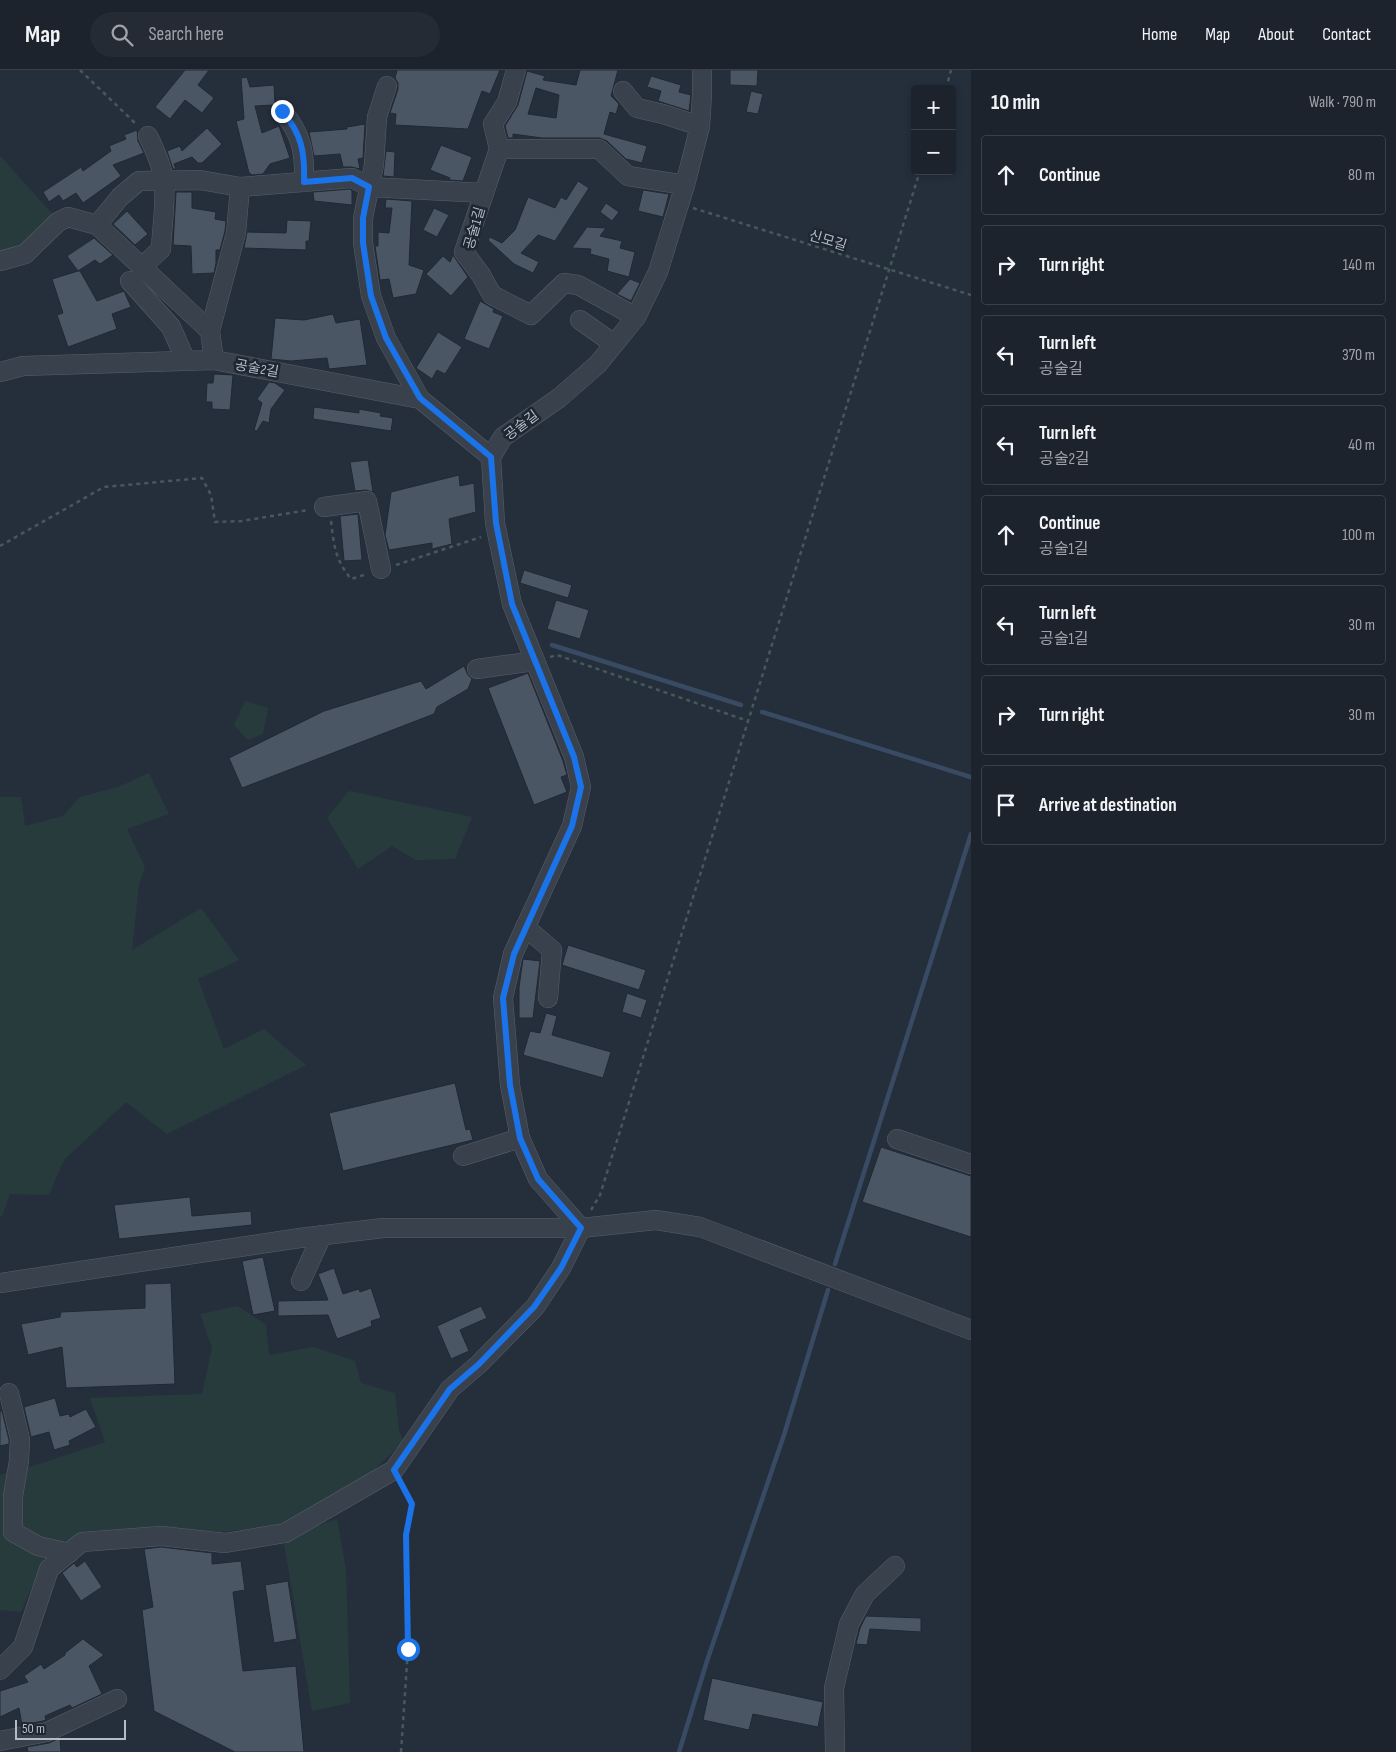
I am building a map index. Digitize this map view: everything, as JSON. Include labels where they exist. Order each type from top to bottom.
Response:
[{"type":"street","points":[[516,70],[507,102],[493,124],[499,149],[599,150],[628,176],[685,185]]},
{"type":"street","name":"공술길","points":[[491,457],[503,437],[559,398],[598,364],[636,317],[658,272],[685,185],[700,126],[702,70]]},
{"type":"street","points":[[387,86],[377,117],[374,165],[363,218],[363,243],[371,296],[386,338],[420,398]]},
{"type":"street","points":[[623,91],[637,108],[700,126]]},
{"type":"street","points":[[282,111],[290,121],[300,141],[305,159],[304,182]]},
{"type":"street","points":[[136,274],[161,249],[164,180],[156,152],[148,136]]},
{"type":"street","name":"공술1길","points":[[499,149],[464,252],[481,275],[492,295],[531,315],[564,283],[578,285],[636,317]]},
{"type":"street","name":"공술1길","points":[[97,225],[120,197],[139,181],[200,180],[240,187],[352,178],[369,187],[484,193]]},
{"type":"street","points":[[214,360],[210,331],[236,233],[240,187]]},
{"type":"street","points":[[0,262],[25,254],[58,222],[68,217],[97,225],[136,274],[171,328],[186,361]]},
{"type":"street","points":[[136,274],[210,331]]},
{"type":"street","points":[[580,320],[614,344]]},
{"type":"street","name":"공술2길","points":[[0,372],[23,366],[214,360],[420,398],[491,457]]},
{"type":"street","points":[[491,457],[497,531],[512,604],[574,757],[581,787],[572,826],[514,954],[503,998],[510,1085],[520,1138],[538,1179],[581,1228]]},
{"type":"street","points":[[324,507],[367,501],[381,570]]},
{"type":"street","points":[[478,668],[535,661]]},
{"type":"street","points":[[525,928],[552,950],[548,998]]},
{"type":"street","points":[[463,1156],[520,1138]]},
{"type":"street","points":[[897,1139],[971,1164]]},
{"type":"street","points":[[0,1282],[322,1235],[383,1228],[581,1228],[656,1220],[700,1227],[971,1330]]},
{"type":"street","points":[[0,1670],[22,1647],[49,1569],[82,1542],[161,1536],[226,1543],[285,1533],[394,1470],[450,1389],[479,1364],[534,1307],[561,1268],[581,1228]]},
{"type":"street","points":[[301,1281],[322,1235]]},
{"type":"street","points":[[9,1393],[20,1439],[19,1461],[12,1496],[12,1532],[38,1546],[69,1553]]},
{"type":"street","points":[[835,1752],[834,1688],[849,1624],[865,1594],[895,1566]]},
{"type":"street","points":[[0,1741],[47,1732],[117,1699]]},
{"type":"path","points":[[80,70],[148,136]]},
{"type":"path","points":[[947,85],[952,70]]},
{"type":"path","points":[[581,1228],[600,1194],[919,175]]},
{"type":"path","name":"신모길","points":[[679,203],[971,295]]},
{"type":"path","points":[[0,546],[104,487],[202,478],[211,495],[216,522],[242,521],[324,507],[330,513],[334,550],[343,569],[351,579],[497,531]]},
{"type":"path","points":[[535,661],[557,655],[748,721]]},
{"type":"path","points":[[394,1470],[412,1504],[406,1535],[408,1649],[401,1752]]},
{"type":"green space","points":[[0,156],[56,218],[26,244],[0,254]]},
{"type":"green space","points":[[245,701],[268,708],[263,734],[248,740],[234,725]]},
{"type":"green space","points":[[149,773],[169,814],[127,829],[145,867],[139,884],[132,950],[201,908],[239,960],[198,979],[224,1049],[264,1029],[306,1065],[167,1134],[126,1102],[64,1160],[49,1195],[10,1194],[2,1216],[0,1216],[0,797],[21,797],[25,826],[63,816],[80,797],[118,787]]},
{"type":"green space","points":[[349,791],[472,817],[455,859],[416,860],[392,846],[358,869],[327,818]]},
{"type":"green space","points":[[238,1306],[266,1325],[269,1355],[313,1347],[355,1361],[361,1383],[395,1393],[399,1431],[404,1441],[367,1477],[278,1525],[221,1532],[156,1528],[86,1531],[45,1558],[21,1612],[0,1610],[0,1475],[105,1442],[90,1398],[202,1394],[212,1348],[200,1314]]},
{"type":"green space","points":[[337,1519],[346,1570],[350,1703],[312,1711],[283,1537]]},
{"type":"building","points":[[185,70],[209,70],[198,85],[214,98],[202,113],[185,100],[170,119],[155,107]]},
{"type":"building","points":[[397,70],[500,70],[490,94],[482,91],[468,129],[395,125],[396,114],[390,113],[398,89],[398,83],[395,78]]},
{"type":"building","points":[[580,70],[618,70],[611,96],[619,104],[616,114],[610,112],[604,134],[647,146],[642,163],[626,159],[607,141],[600,138],[542,138],[513,134],[513,138],[508,138],[505,126],[518,105],[527,71],[545,76],[543,80],[576,85]],"holes":[[[536,88],[559,95],[556,118],[528,114]]]},
{"type":"building","points":[[730,70],[758,70],[757,86],[730,85]]},
{"type":"building","points":[[651,76],[681,85],[679,92],[691,95],[689,111],[658,101],[661,91],[647,87]]},
{"type":"building","points":[[247,77],[250,87],[274,85],[275,103],[273,105],[255,106],[262,133],[279,126],[290,158],[270,164],[263,174],[252,175],[249,173],[236,121],[244,119],[241,78]]},
{"type":"building","points":[[751,91],[763,94],[758,114],[746,112]]},
{"type":"building","points":[[365,124],[363,158],[358,159],[360,169],[343,167],[340,154],[314,156],[309,132],[347,129],[347,127]]},
{"type":"building","points":[[207,128],[222,144],[202,163],[198,163],[192,157],[174,164],[176,169],[173,169],[167,151],[180,146],[182,151]]},
{"type":"building","points":[[137,130],[138,141],[144,153],[113,165],[121,176],[83,203],[76,193],[63,201],[59,195],[49,202],[43,192],[81,167],[83,171],[111,151],[109,146],[126,139],[124,135]]},
{"type":"building","points":[[441,145],[472,157],[463,181],[449,180],[450,178],[430,170]]},
{"type":"building","points":[[386,151],[395,152],[394,177],[383,176]]},
{"type":"building","points":[[578,181],[589,188],[555,241],[538,235],[521,253],[539,262],[533,273],[514,264],[488,240],[490,237],[502,243],[515,230],[528,197],[555,208],[561,197],[566,200]]},
{"type":"building","points":[[350,189],[352,191],[352,205],[314,201],[313,192]]},
{"type":"building","points":[[643,190],[669,194],[663,217],[638,211]]},
{"type":"building","points":[[176,192],[192,192],[192,208],[216,212],[215,219],[226,221],[220,250],[216,250],[214,273],[192,274],[191,246],[173,245]]},
{"type":"building","points":[[386,199],[412,201],[409,265],[424,270],[416,294],[393,298],[389,279],[380,280],[375,246],[378,246],[378,232],[389,233],[392,208],[385,208]]},
{"type":"building","points":[[606,203],[619,212],[612,221],[600,212]]},
{"type":"building","points":[[434,208],[449,215],[437,237],[423,230]]},
{"type":"building","points":[[127,211],[148,234],[135,245],[113,224]]},
{"type":"building","points":[[287,220],[311,221],[309,241],[306,241],[306,250],[244,248],[247,232],[286,233]]},
{"type":"building","points":[[587,227],[606,228],[600,236],[622,241],[620,248],[635,252],[629,277],[607,271],[609,259],[590,254],[591,249],[572,248]]},
{"type":"building","points":[[94,238],[113,255],[100,264],[95,260],[78,271],[67,256]]},
{"type":"building","points":[[453,255],[468,277],[451,296],[426,274],[443,256],[450,262]]},
{"type":"building","points":[[80,271],[97,301],[124,291],[131,307],[112,314],[117,329],[68,347],[57,315],[63,313],[52,279]]},
{"type":"building","points":[[630,279],[640,283],[631,301],[617,294]]},
{"type":"building","points":[[480,301],[494,309],[493,312],[503,316],[489,349],[464,339]]},
{"type":"building","points":[[333,314],[336,323],[360,319],[367,365],[329,369],[327,358],[291,361],[271,359],[275,318],[304,320]]},
{"type":"building","points":[[438,332],[462,347],[445,374],[437,370],[432,379],[416,368]]},
{"type":"building","points":[[214,374],[233,375],[230,410],[212,409],[212,402],[206,402],[207,383],[213,383]]},
{"type":"building","points":[[269,382],[275,383],[285,390],[271,409],[269,423],[263,421],[257,431],[254,430],[262,403],[257,399]]},
{"type":"building","points":[[314,407],[359,413],[359,409],[381,413],[380,416],[393,418],[391,431],[313,419]]},
{"type":"building","points":[[368,460],[373,492],[366,490],[355,491],[350,462]]},
{"type":"building","points":[[459,475],[460,486],[474,483],[476,512],[449,519],[452,544],[432,549],[432,543],[389,550],[385,535],[391,492]]},
{"type":"building","points":[[358,514],[362,560],[344,561],[340,516]]},
{"type":"building","points":[[524,570],[572,585],[568,598],[520,583]]},
{"type":"building","points":[[556,600],[589,610],[580,639],[547,629]]},
{"type":"building","points":[[464,666],[472,679],[468,689],[437,707],[434,714],[242,788],[229,758],[324,711],[421,681],[426,689]]},
{"type":"building","points":[[528,673],[567,775],[561,777],[567,792],[534,805],[488,688]]},
{"type":"building","points":[[568,945],[646,970],[639,990],[562,965]]},
{"type":"building","points":[[523,959],[540,961],[533,1018],[519,1018],[519,987]]},
{"type":"building","points":[[627,993],[647,1000],[641,1018],[622,1012]]},
{"type":"building","points":[[546,1013],[557,1016],[552,1035],[611,1052],[603,1078],[523,1055],[530,1031],[540,1033]]},
{"type":"building","points":[[455,1083],[466,1130],[470,1129],[473,1140],[343,1171],[329,1113]]},
{"type":"building","points":[[881,1147],[971,1176],[971,1237],[862,1202]]},
{"type":"building","points":[[190,1197],[192,1216],[251,1211],[252,1225],[119,1239],[114,1205]]},
{"type":"building","points":[[263,1257],[275,1311],[253,1315],[242,1261]]},
{"type":"building","points":[[334,1268],[343,1294],[359,1289],[360,1292],[371,1288],[381,1318],[371,1321],[372,1326],[337,1339],[328,1315],[278,1316],[278,1301],[328,1300],[318,1274]]},
{"type":"building","points":[[171,1283],[175,1384],[66,1388],[62,1347],[28,1355],[21,1324],[60,1317],[61,1312],[145,1308],[145,1284]]},
{"type":"building","points":[[481,1306],[487,1318],[460,1330],[469,1351],[451,1359],[437,1326]]},
{"type":"building","points":[[55,1398],[60,1416],[69,1414],[70,1417],[86,1409],[96,1427],[69,1441],[70,1445],[54,1450],[49,1432],[31,1437],[24,1407]]},
{"type":"building","points":[[0,1411],[2,1411],[9,1444],[0,1446]]},
{"type":"building","points":[[161,1547],[212,1553],[212,1564],[241,1561],[245,1590],[233,1592],[243,1671],[296,1666],[304,1752],[235,1752],[154,1711],[142,1610],[153,1607],[144,1549]]},
{"type":"building","points":[[85,1561],[102,1587],[81,1601],[62,1573],[74,1563],[77,1567]]},
{"type":"building","points":[[288,1581],[297,1639],[274,1643],[265,1585]]},
{"type":"building","points":[[866,1616],[921,1618],[921,1632],[870,1629],[867,1645],[856,1644],[860,1628]]},
{"type":"building","points":[[83,1639],[104,1655],[89,1666],[102,1694],[72,1708],[70,1705],[45,1716],[46,1720],[43,1721],[22,1725],[19,1708],[0,1717],[0,1691],[28,1682],[24,1676],[41,1664],[44,1669],[65,1655]]},
{"type":"building","points":[[712,1678],[823,1702],[818,1727],[753,1714],[749,1730],[703,1720]]},
{"type":"building","points":[[60,1738],[61,1752],[28,1752],[27,1747],[49,1743]]},
{"type":"waterway","points":[[552,645],[741,705]]},
{"type":"waterway","points":[[762,712],[971,777]]},
{"type":"waterway","points":[[835,1264],[971,834]]},
{"type":"waterway","points":[[679,1752],[707,1661],[784,1435],[828,1290]]},
{"type":"route","points":[[282,111],[290,121],[300,141],[305,159],[304,182],[352,178],[369,187],[363,218],[363,243],[371,296],[386,338],[420,398],[491,457],[496,523],[512,604],[574,757],[581,787],[572,826],[514,954],[503,998],[510,1085],[520,1138],[538,1179],[581,1228],[561,1268],[534,1307],[479,1364],[450,1389],[394,1470],[412,1504],[406,1535],[408,1649]]}]
